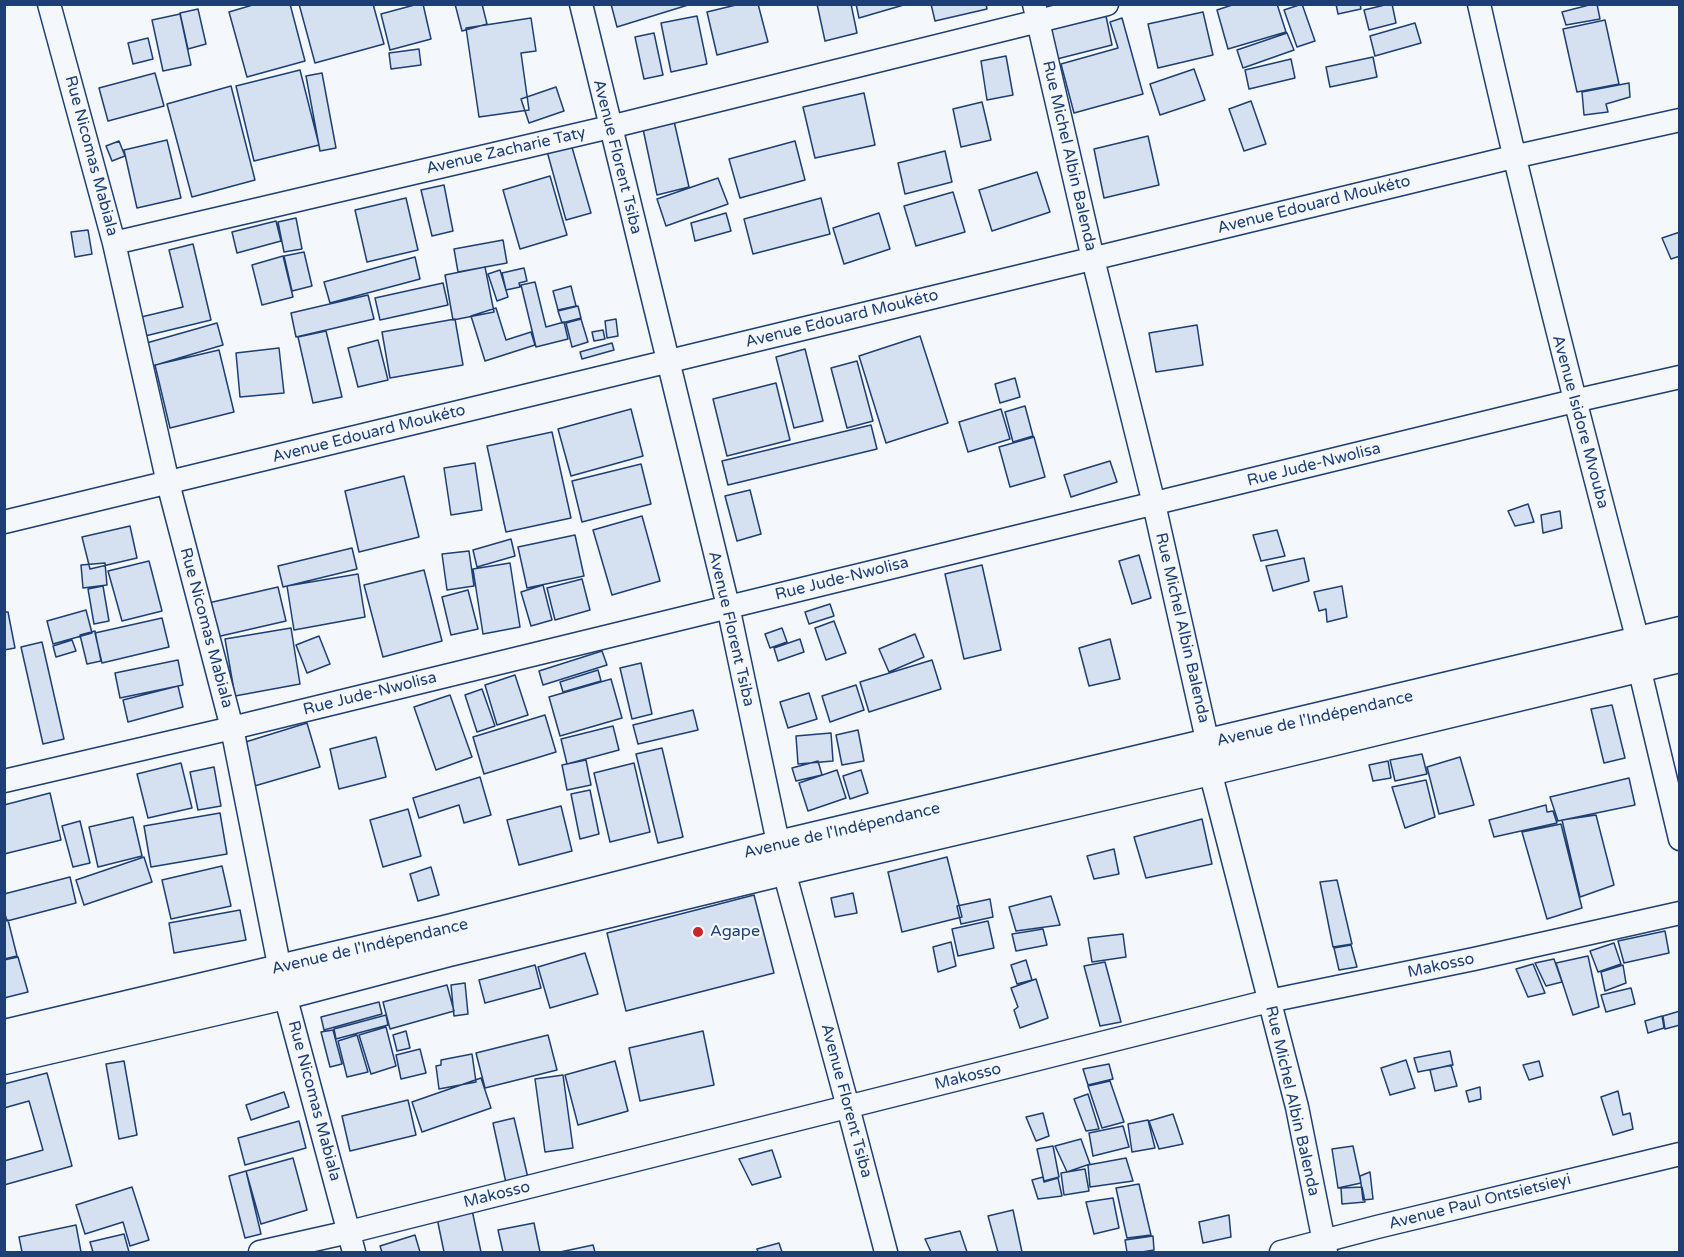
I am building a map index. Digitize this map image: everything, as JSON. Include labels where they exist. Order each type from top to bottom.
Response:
[{"type":"street","name":"Avenue Florent Tsiba","points":[[581,4],[728,606],[781,858],[886,1252]]},
{"type":"street","name":"Avenue Zacharie Taty","points":[[114,243],[610,127],[1036,13],[1107,4]]},
{"type":"street","name":"Avenue Isidore Mvouba","points":[[1479,4],[1513,157],[1639,654],[1680,839]]},
{"type":"street","name":"Rue Nicomas Mabiala","points":[[54,6],[114,243],[168,483],[232,728],[285,995],[352,1242]]},
{"type":"street","name":"Rue Michel Albin Balenda","points":[[1036,13],[1093,259],[1154,504],[1209,758],[1297,1107],[1325,1246]]},
{"type":"street","name":"Avenue Edouard Moukéto","points":[[4,522],[1513,157],[1680,120]]},
{"type":"street","name":"Rue Jude-Nwolisa","points":[[4,781],[232,728],[1680,377]]},
{"type":"street","name":"Avenue de l'Indépendance","points":[[4,1034],[444,930],[781,858],[1209,758],[1639,654],[1680,631]]},
{"type":"street","name":"Avenue de l'Indépendance","points":[[1639,654],[1680,658]]},
{"type":"street","name":"Avenue de l'Indépendance","points":[[4,1060],[285,995],[449,952],[781,858]]},
{"type":"street","name":"Makosso","points":[[260,1252],[352,1242],[848,1107],[1269,1001],[1474,959],[1680,913]]},
{"type":"street","name":"Avenue Paul Ontsietsieyi","points":[[1281,1252],[1325,1246],[1680,1154]]},
{"type":"building","points":[[256,4],[290,4],[305,61],[247,77],[229,12]]},
{"type":"building","points":[[299,4],[373,4],[384,44],[315,63]]},
{"type":"building","points":[[423,4],[431,39],[390,50],[381,14]]},
{"type":"building","points":[[455,4],[482,4],[487,24],[462,31]]},
{"type":"building","points":[[611,4],[688,4],[688,5],[617,27]]},
{"type":"building","points":[[740,4],[758,4],[768,42],[717,55],[707,12]]},
{"type":"building","points":[[817,4],[851,4],[857,33],[825,41]]},
{"type":"building","points":[[856,4],[907,4],[859,18]]},
{"type":"building","points":[[931,4],[986,4],[987,9],[935,21]]},
{"type":"building","points":[[1235,4],[1277,4],[1286,32],[1228,49],[1217,10]]},
{"type":"building","points":[[1302,4],[1315,41],[1297,47],[1284,10]]},
{"type":"building","points":[[1336,4],[1360,4],[1361,9],[1338,14]]},
{"type":"building","points":[[1392,4],[1396,23],[1369,30],[1364,10]]},
{"type":"building","points":[[1597,4],[1600,19],[1566,25],[1562,12]]},
{"type":"building","points":[[198,9],[206,44],[188,49],[180,13]]},
{"type":"building","points":[[1203,12],[1213,55],[1158,68],[1148,24]]},
{"type":"building","points":[[180,14],[191,65],[163,71],[152,20]]},
{"type":"building","points":[[697,16],[707,64],[671,72],[661,23]]},
{"type":"building","points":[[1106,16],[1112,45],[1057,59],[1050,29]]},
{"type":"building","points":[[531,18],[536,51],[521,53],[529,110],[479,117],[466,28]]},
{"type":"building","points":[[1122,18],[1143,94],[1074,113],[1061,64],[1118,48],[1110,22]]},
{"type":"building","points":[[1605,20],[1619,84],[1577,92],[1563,29]]},
{"type":"building","points":[[1415,23],[1421,43],[1375,56],[1370,36]]},
{"type":"building","points":[[654,33],[663,75],[644,79],[635,37]]},
{"type":"building","points":[[1287,33],[1294,50],[1243,68],[1237,50]]},
{"type":"building","points":[[148,38],[153,59],[133,64],[128,43]]},
{"type":"building","points":[[419,49],[421,65],[391,69],[389,53]]},
{"type":"building","points":[[1006,56],[1013,95],[987,100],[981,61]]},
{"type":"building","points":[[1373,57],[1377,77],[1330,87],[1326,67]]},
{"type":"building","points":[[1291,59],[1295,78],[1249,89],[1245,70]]},
{"type":"building","points":[[1194,69],[1205,100],[1160,115],[1150,84]]},
{"type":"building","points":[[300,70],[319,145],[254,161],[236,86]]},
{"type":"building","points":[[155,73],[164,106],[108,121],[99,88]]},
{"type":"building","points":[[322,73],[336,148],[320,151],[306,76]]},
{"type":"building","points":[[1629,83],[1630,97],[1606,104],[1608,112],[1584,115],[1582,92]]},
{"type":"building","points":[[231,86],[255,180],[192,197],[167,104]]},
{"type":"building","points":[[556,87],[564,111],[529,123],[521,99]]},
{"type":"building","points":[[864,93],[875,145],[815,158],[803,107]]},
{"type":"building","points":[[1251,101],[1266,144],[1244,151],[1229,109]]},
{"type":"building","points":[[982,102],[991,140],[961,147],[953,109]]},
{"type":"building","points":[[674,121],[689,187],[657,195],[643,129]]},
{"type":"building","points":[[1148,136],[1159,185],[1104,198],[1094,149]]},
{"type":"building","points":[[569,137],[591,213],[566,220],[545,144]]},
{"type":"building","points":[[167,140],[181,198],[137,208],[124,150]]},
{"type":"building","points":[[119,141],[125,156],[112,161],[106,146]]},
{"type":"building","points":[[795,141],[805,180],[740,198],[729,159]]},
{"type":"building","points":[[945,151],[952,182],[905,194],[898,163]]},
{"type":"building","points":[[1037,172],[1050,212],[992,231],[979,190]]},
{"type":"building","points":[[550,176],[567,235],[520,249],[503,190]]},
{"type":"building","points":[[718,178],[728,204],[666,226],[657,199]]},
{"type":"building","points":[[444,185],[453,231],[432,236],[421,190]]},
{"type":"building","points":[[953,192],[965,232],[916,246],[904,206]]},
{"type":"building","points":[[406,198],[418,250],[367,262],[355,210]]},
{"type":"building","points":[[821,198],[830,234],[753,254],[744,219]]},
{"type":"building","points":[[726,213],[731,231],[695,241],[691,223]]},
{"type":"building","points":[[879,213],[890,249],[844,264],[833,228]]},
{"type":"building","points":[[296,218],[302,249],[284,252],[278,222]]},
{"type":"building","points":[[276,221],[281,241],[237,253],[232,232]]},
{"type":"building","points":[[88,230],[92,254],[75,257],[71,232]]},
{"type":"building","points":[[1680,232],[1680,256],[1671,259],[1662,238]]},
{"type":"building","points":[[503,240],[507,263],[458,272],[454,249]]},
{"type":"building","points":[[193,244],[211,320],[141,337],[137,318],[183,307],[169,250]]},
{"type":"building","points":[[304,252],[312,286],[292,291],[284,256]]},
{"type":"building","points":[[283,256],[293,297],[262,305],[252,265]]},
{"type":"building","points":[[415,257],[420,279],[330,303],[324,282]]},
{"type":"building","points":[[485,267],[494,312],[453,320],[445,275]]},
{"type":"building","points":[[524,268],[527,281],[519,283],[520,287],[506,290],[502,273]]},
{"type":"building","points":[[500,270],[508,297],[497,301],[488,274]]},
{"type":"building","points":[[535,282],[546,327],[564,322],[568,339],[536,347],[521,285]]},
{"type":"building","points":[[443,283],[448,305],[380,320],[375,298]]},
{"type":"building","points":[[571,286],[576,306],[558,310],[553,291]]},
{"type":"building","points":[[368,295],[374,319],[296,337],[291,313]]},
{"type":"building","points":[[578,306],[581,318],[562,323],[558,311]]},
{"type":"building","points":[[496,308],[506,340],[531,332],[535,345],[485,361],[471,316]]},
{"type":"building","points":[[455,319],[463,365],[390,378],[382,332]]},
{"type":"building","points":[[581,319],[588,342],[572,347],[566,323]]},
{"type":"building","points":[[616,319],[618,336],[607,338],[605,321]]},
{"type":"building","points":[[217,323],[223,345],[149,367],[143,344]]},
{"type":"building","points":[[1197,325],[1203,365],[1156,372],[1149,333]]},
{"type":"building","points":[[603,330],[605,339],[594,341],[592,332]]},
{"type":"building","points":[[326,331],[342,397],[313,403],[298,337]]},
{"type":"building","points":[[920,336],[948,423],[886,443],[859,356]]},
{"type":"building","points":[[378,340],[388,380],[358,387],[348,348]]},
{"type":"building","points":[[612,343],[614,350],[582,359],[580,352]]},
{"type":"building","points":[[279,348],[284,393],[240,397],[236,353]]},
{"type":"building","points":[[805,349],[823,421],[794,428],[776,357]]},
{"type":"building","points":[[219,350],[234,412],[170,428],[155,365]]},
{"type":"building","points":[[857,361],[873,421],[847,428],[831,368]]},
{"type":"building","points":[[1015,378],[1020,397],[1000,403],[995,384]]},
{"type":"building","points":[[776,383],[790,440],[727,456],[713,399]]},
{"type":"building","points":[[1025,406],[1033,436],[1013,442],[1005,412]]},
{"type":"building","points":[[631,409],[643,456],[571,476],[558,429]]},
{"type":"building","points":[[1001,409],[1010,439],[968,452],[959,422]]},
{"type":"building","points":[[871,425],[877,449],[728,485],[722,461]]},
{"type":"building","points":[[552,432],[571,518],[506,532],[487,446]]},
{"type":"building","points":[[1034,437],[1045,477],[1010,487],[999,447]]},
{"type":"building","points":[[1110,461],[1117,482],[1071,497],[1064,475]]},
{"type":"building","points":[[475,463],[482,510],[451,515],[444,468]]},
{"type":"building","points":[[641,464],[651,504],[582,522],[572,481]]},
{"type":"building","points":[[404,476],[419,537],[359,552],[345,491]]},
{"type":"building","points":[[750,490],[761,534],[737,541],[725,496]]},
{"type":"building","points":[[1528,504],[1534,522],[1515,526],[1508,511]]},
{"type":"building","points":[[1560,511],[1562,528],[1543,533],[1541,515]]},
{"type":"building","points":[[642,516],[660,581],[612,595],[593,530]]},
{"type":"building","points":[[130,526],[137,558],[90,569],[82,537]]},
{"type":"building","points":[[1277,530],[1285,556],[1261,561],[1253,535]]},
{"type":"building","points":[[575,535],[584,576],[527,588],[518,547]]},
{"type":"building","points":[[511,539],[515,556],[477,567],[473,550]]},
{"type":"building","points":[[352,548],[357,569],[283,587],[278,566]]},
{"type":"building","points":[[469,551],[474,586],[447,590],[442,554]]},
{"type":"building","points":[[1139,555],[1151,598],[1132,604],[1119,561]]},
{"type":"building","points":[[1304,558],[1309,581],[1273,591],[1266,566]]},
{"type":"building","points":[[149,561],[162,611],[122,621],[108,571]]},
{"type":"building","points":[[105,563],[107,585],[83,588],[81,565]]},
{"type":"building","points":[[510,563],[520,627],[483,634],[473,569]]},
{"type":"building","points":[[982,565],[1001,650],[964,659],[945,574]]},
{"type":"building","points":[[424,570],[442,641],[383,657],[364,585]]},
{"type":"building","points":[[358,574],[365,617],[294,630],[287,586]]},
{"type":"building","points":[[582,579],[590,610],[555,620],[547,588]]},
{"type":"building","points":[[543,585],[552,620],[531,626],[521,592]]},
{"type":"building","points":[[103,586],[109,621],[94,624],[88,589]]},
{"type":"building","points":[[1342,586],[1347,617],[1327,622],[1326,609],[1319,611],[1314,592]]},
{"type":"building","points":[[278,587],[286,621],[212,638],[204,604]]},
{"type":"building","points":[[468,590],[478,629],[451,635],[442,597]]},
{"type":"building","points":[[830,604],[834,616],[809,624],[805,612]]},
{"type":"building","points":[[86,610],[92,633],[53,644],[47,621]]},
{"type":"building","points":[[4,612],[8,612],[15,648],[4,650]]},
{"type":"building","points":[[162,618],[169,647],[102,663],[95,633]]},
{"type":"building","points":[[834,621],[846,653],[826,660],[815,628]]},
{"type":"building","points":[[291,628],[300,684],[235,696],[225,639]]},
{"type":"building","points":[[782,628],[787,642],[770,648],[765,634]]},
{"type":"building","points":[[95,631],[101,661],[87,664],[80,635]]},
{"type":"building","points":[[915,634],[924,657],[889,672],[879,649]]},
{"type":"building","points":[[319,636],[330,664],[307,673],[296,645]]},
{"type":"building","points":[[800,639],[804,652],[778,661],[774,648]]},
{"type":"building","points":[[1110,639],[1120,679],[1089,686],[1079,648]]},
{"type":"building","points":[[72,640],[76,651],[56,657],[53,646]]},
{"type":"building","points":[[42,642],[64,739],[43,744],[21,647]]},
{"type":"building","points":[[602,651],[607,665],[543,685],[539,671]]},
{"type":"building","points":[[178,660],[183,685],[120,698],[115,673]]},
{"type":"building","points":[[932,660],[941,689],[869,712],[860,682]]},
{"type":"building","points":[[641,663],[652,714],[632,719],[620,668]]},
{"type":"building","points":[[598,670],[601,681],[563,692],[560,682]]},
{"type":"building","points":[[515,675],[528,715],[497,725],[485,685]]},
{"type":"building","points":[[611,679],[622,718],[560,736],[549,697]]},
{"type":"building","points":[[856,685],[864,710],[830,722],[822,696]]},
{"type":"building","points":[[178,686],[183,707],[128,722],[123,700]]},
{"type":"building","points":[[482,689],[495,726],[477,732],[465,695]]},
{"type":"building","points":[[809,693],[817,719],[788,728],[780,702]]},
{"type":"building","points":[[450,695],[472,757],[436,770],[414,707]]},
{"type":"building","points":[[1612,705],[1625,758],[1604,763],[1591,709]]},
{"type":"building","points":[[693,710],[698,730],[638,744],[633,725]]},
{"type":"building","points":[[545,715],[556,752],[484,774],[473,737]]},
{"type":"building","points":[[307,723],[320,767],[251,787],[239,744]]},
{"type":"building","points":[[613,726],[619,750],[567,764],[561,739]]},
{"type":"building","points":[[858,730],[864,761],[842,765],[836,735]]},
{"type":"building","points":[[831,733],[833,761],[798,764],[796,736]]},
{"type":"building","points":[[376,737],[386,777],[339,789],[330,749]]},
{"type":"building","points":[[662,748],[683,837],[658,843],[636,754]]},
{"type":"building","points":[[1422,754],[1427,774],[1395,781],[1390,760]]},
{"type":"building","points":[[1460,757],[1474,805],[1439,814],[1427,767]]},
{"type":"building","points":[[586,760],[591,785],[567,790],[562,765]]},
{"type":"building","points":[[818,761],[822,775],[796,781],[792,768]]},
{"type":"building","points":[[1388,761],[1391,778],[1373,781],[1369,765]]},
{"type":"building","points":[[181,763],[192,808],[148,818],[137,774]]},
{"type":"building","points":[[634,763],[650,832],[610,842],[594,773]]},
{"type":"building","points":[[214,767],[221,806],[198,810],[190,772]]},
{"type":"building","points":[[837,770],[846,798],[808,811],[799,783]]},
{"type":"building","points":[[861,770],[868,793],[850,799],[843,776]]},
{"type":"building","points":[[480,777],[491,815],[464,823],[459,805],[419,818],[413,798]]},
{"type":"building","points":[[1629,778],[1635,805],[1558,821],[1550,797]]},
{"type":"building","points":[[1426,780],[1435,817],[1405,828],[1392,787]]},
{"type":"building","points":[[590,790],[599,834],[580,839],[571,794]]},
{"type":"building","points":[[50,793],[61,840],[4,854],[4,805]]},
{"type":"building","points":[[1546,805],[1547,812],[1553,811],[1557,823],[1494,837],[1489,820]]},
{"type":"building","points":[[561,806],[572,851],[519,865],[507,820]]},
{"type":"building","points":[[408,809],[421,856],[383,867],[370,820]]},
{"type":"building","points":[[220,813],[227,854],[151,867],[144,826]]},
{"type":"building","points":[[1596,815],[1614,885],[1580,897],[1562,820]]},
{"type":"building","points":[[133,817],[142,856],[98,867],[89,827]]},
{"type":"building","points":[[1202,819],[1212,864],[1146,878],[1134,837]]},
{"type":"building","points":[[80,821],[90,863],[73,867],[62,826]]},
{"type":"building","points":[[1561,824],[1582,908],[1547,919],[1522,832]]},
{"type":"building","points":[[1114,849],[1119,874],[1094,879],[1087,856]]},
{"type":"building","points":[[144,857],[152,882],[84,905],[76,880]]},
{"type":"building","points":[[947,857],[962,917],[902,932],[888,872]]},
{"type":"building","points":[[222,866],[231,906],[171,919],[162,880]]},
{"type":"building","points":[[431,867],[439,895],[418,901],[410,874]]},
{"type":"building","points":[[70,877],[76,903],[7,921],[4,911],[4,894]]},
{"type":"building","points":[[1337,880],[1352,944],[1333,947],[1320,882]]},
{"type":"building","points":[[853,893],[857,913],[835,917],[831,898]]},
{"type":"building","points":[[754,895],[774,973],[626,1011],[607,933]]},
{"type":"building","points":[[1051,896],[1060,925],[1016,931],[1009,907]]},
{"type":"building","points":[[990,899],[993,917],[961,924],[957,906]]},
{"type":"building","points":[[240,910],[246,940],[174,953],[169,923]]},
{"type":"building","points":[[4,920],[8,920],[17,956],[4,959]]},
{"type":"building","points":[[988,921],[994,948],[958,956],[952,929]]},
{"type":"building","points":[[1043,929],[1047,945],[1016,951],[1012,934]]},
{"type":"building","points":[[1665,931],[1669,953],[1624,963],[1618,941]]},
{"type":"building","points":[[1123,934],[1126,957],[1092,962],[1088,938]]},
{"type":"building","points":[[951,942],[956,966],[938,972],[933,947]]},
{"type":"building","points":[[1614,943],[1621,964],[1598,972],[1590,951]]},
{"type":"building","points":[[1351,945],[1357,967],[1339,970],[1334,948]]},
{"type":"building","points":[[585,953],[598,994],[550,1008],[538,967]]},
{"type":"building","points":[[1588,956],[1599,1007],[1573,1015],[1556,963]]},
{"type":"building","points":[[18,957],[28,992],[4,998],[4,960]]},
{"type":"building","points":[[1554,959],[1562,982],[1546,986],[1535,963]]},
{"type":"building","points":[[1026,960],[1032,980],[1017,984],[1011,965]]},
{"type":"building","points":[[1105,962],[1121,1022],[1100,1026],[1084,966]]},
{"type":"building","points":[[1533,964],[1545,993],[1528,997],[1516,969]]},
{"type":"building","points":[[535,965],[541,988],[485,1003],[479,980]]},
{"type":"building","points":[[1623,965],[1626,983],[1605,991],[1601,972]]},
{"type":"building","points":[[1036,979],[1048,1018],[1020,1028],[1014,1010],[1018,1007],[1011,988]]},
{"type":"building","points":[[465,983],[468,1014],[454,1016],[451,985]]},
{"type":"building","points":[[447,985],[454,1011],[390,1029],[383,1002]]},
{"type":"building","points":[[1631,988],[1635,1004],[1606,1012],[1601,995]]},
{"type":"building","points":[[379,1002],[382,1014],[324,1030],[321,1017]]},
{"type":"building","points":[[1680,1011],[1680,1025],[1665,1029],[1663,1016]]},
{"type":"building","points":[[386,1015],[388,1025],[336,1039],[334,1029]]},
{"type":"building","points":[[1662,1016],[1664,1028],[1648,1033],[1645,1021]]},
{"type":"building","points":[[386,1027],[396,1066],[371,1074],[359,1035]]},
{"type":"building","points":[[333,1030],[342,1064],[330,1067],[321,1032]]},
{"type":"building","points":[[406,1031],[410,1048],[397,1051],[393,1035]]},
{"type":"building","points":[[703,1031],[714,1085],[640,1101],[629,1048]]},
{"type":"building","points":[[357,1035],[368,1072],[347,1077],[338,1041]]},
{"type":"building","points":[[548,1035],[557,1070],[485,1088],[476,1053]]},
{"type":"building","points":[[420,1049],[426,1073],[401,1079],[396,1055]]},
{"type":"building","points":[[1450,1051],[1453,1065],[1418,1072],[1414,1058]]},
{"type":"building","points":[[472,1054],[476,1082],[439,1089],[436,1066],[441,1065],[441,1060]]},
{"type":"building","points":[[1406,1060],[1415,1088],[1390,1095],[1381,1068]]},
{"type":"building","points":[[124,1061],[137,1135],[119,1139],[106,1064]]},
{"type":"building","points":[[615,1061],[628,1111],[578,1125],[565,1075]]},
{"type":"building","points":[[1539,1061],[1543,1076],[1529,1080],[1523,1065]]},
{"type":"building","points":[[1109,1064],[1113,1079],[1088,1085],[1083,1069]]},
{"type":"building","points":[[1451,1065],[1457,1086],[1435,1091],[1430,1070]]},
{"type":"building","points":[[47,1073],[72,1166],[4,1185],[4,1161],[43,1150],[29,1101],[4,1108],[4,1084]]},
{"type":"building","points":[[563,1075],[573,1148],[545,1152],[535,1079]]},
{"type":"building","points":[[481,1078],[491,1108],[422,1132],[412,1102]]},
{"type":"building","points":[[1110,1081],[1124,1122],[1102,1128],[1088,1086]]},
{"type":"building","points":[[1480,1087],[1481,1099],[1469,1102],[1466,1091]]},
{"type":"building","points":[[1618,1091],[1623,1115],[1630,1113],[1633,1129],[1613,1135],[1601,1097]]},
{"type":"building","points":[[284,1092],[289,1107],[251,1120],[246,1105]]},
{"type":"building","points":[[1088,1094],[1099,1129],[1086,1131],[1074,1099]]},
{"type":"building","points":[[408,1100],[416,1135],[350,1151],[342,1116]]},
{"type":"building","points":[[1043,1113],[1049,1136],[1036,1141],[1026,1117]]},
{"type":"building","points":[[1173,1114],[1183,1144],[1159,1149],[1149,1121]]},
{"type":"building","points":[[514,1118],[528,1178],[506,1183],[493,1123]]},
{"type":"building","points":[[1148,1120],[1155,1148],[1132,1152],[1128,1124]]},
{"type":"building","points":[[299,1121],[306,1148],[245,1165],[238,1138]]},
{"type":"building","points":[[1123,1126],[1129,1147],[1093,1156],[1089,1133]]},
{"type":"building","points":[[1081,1139],[1090,1164],[1067,1172],[1055,1146]]},
{"type":"building","points":[[1053,1146],[1059,1177],[1044,1181],[1037,1149]]},
{"type":"building","points":[[1353,1146],[1361,1183],[1338,1188],[1332,1149]]},
{"type":"building","points":[[772,1150],[781,1177],[752,1185],[739,1159]]},
{"type":"building","points":[[293,1158],[307,1210],[261,1224],[246,1171]]},
{"type":"building","points":[[1126,1158],[1133,1181],[1090,1187],[1088,1165]]},
{"type":"building","points":[[1085,1169],[1089,1191],[1064,1195],[1061,1173]]},
{"type":"building","points":[[246,1171],[261,1234],[245,1238],[229,1176]]},
{"type":"building","points":[[1370,1172],[1373,1199],[1363,1200],[1360,1176]]},
{"type":"building","points":[[1043,1177],[1044,1182],[1058,1178],[1062,1196],[1038,1199],[1032,1180]]},
{"type":"building","points":[[1139,1184],[1151,1235],[1127,1238],[1116,1188]]},
{"type":"building","points":[[132,1187],[149,1240],[130,1246],[123,1222],[85,1234],[76,1205]]},
{"type":"building","points":[[1362,1187],[1365,1202],[1342,1204],[1341,1188]]},
{"type":"building","points":[[1113,1198],[1119,1228],[1094,1234],[1086,1202]]},
{"type":"building","points":[[472,1210],[481,1252],[444,1252],[437,1218]]},
{"type":"building","points":[[1013,1210],[1022,1252],[998,1252],[988,1216]]},
{"type":"building","points":[[1229,1215],[1231,1237],[1203,1243],[1199,1222]]},
{"type":"building","points":[[534,1223],[540,1252],[503,1252],[498,1230]]},
{"type":"building","points":[[76,1225],[81,1252],[22,1252],[19,1237]]},
{"type":"building","points":[[960,1231],[967,1252],[931,1252],[925,1239]]},
{"type":"building","points":[[124,1234],[129,1252],[93,1252],[90,1242]]},
{"type":"building","points":[[415,1235],[420,1252],[382,1252],[380,1246]]},
{"type":"building","points":[[1153,1236],[1154,1250],[1127,1252],[1125,1240]]},
{"type":"building","points":[[779,1243],[782,1252],[758,1252],[757,1249]]},
{"type":"building","points":[[593,1245],[595,1252],[560,1252]]},
{"type":"place","name":"Agape","points":[[698,932]]}]
